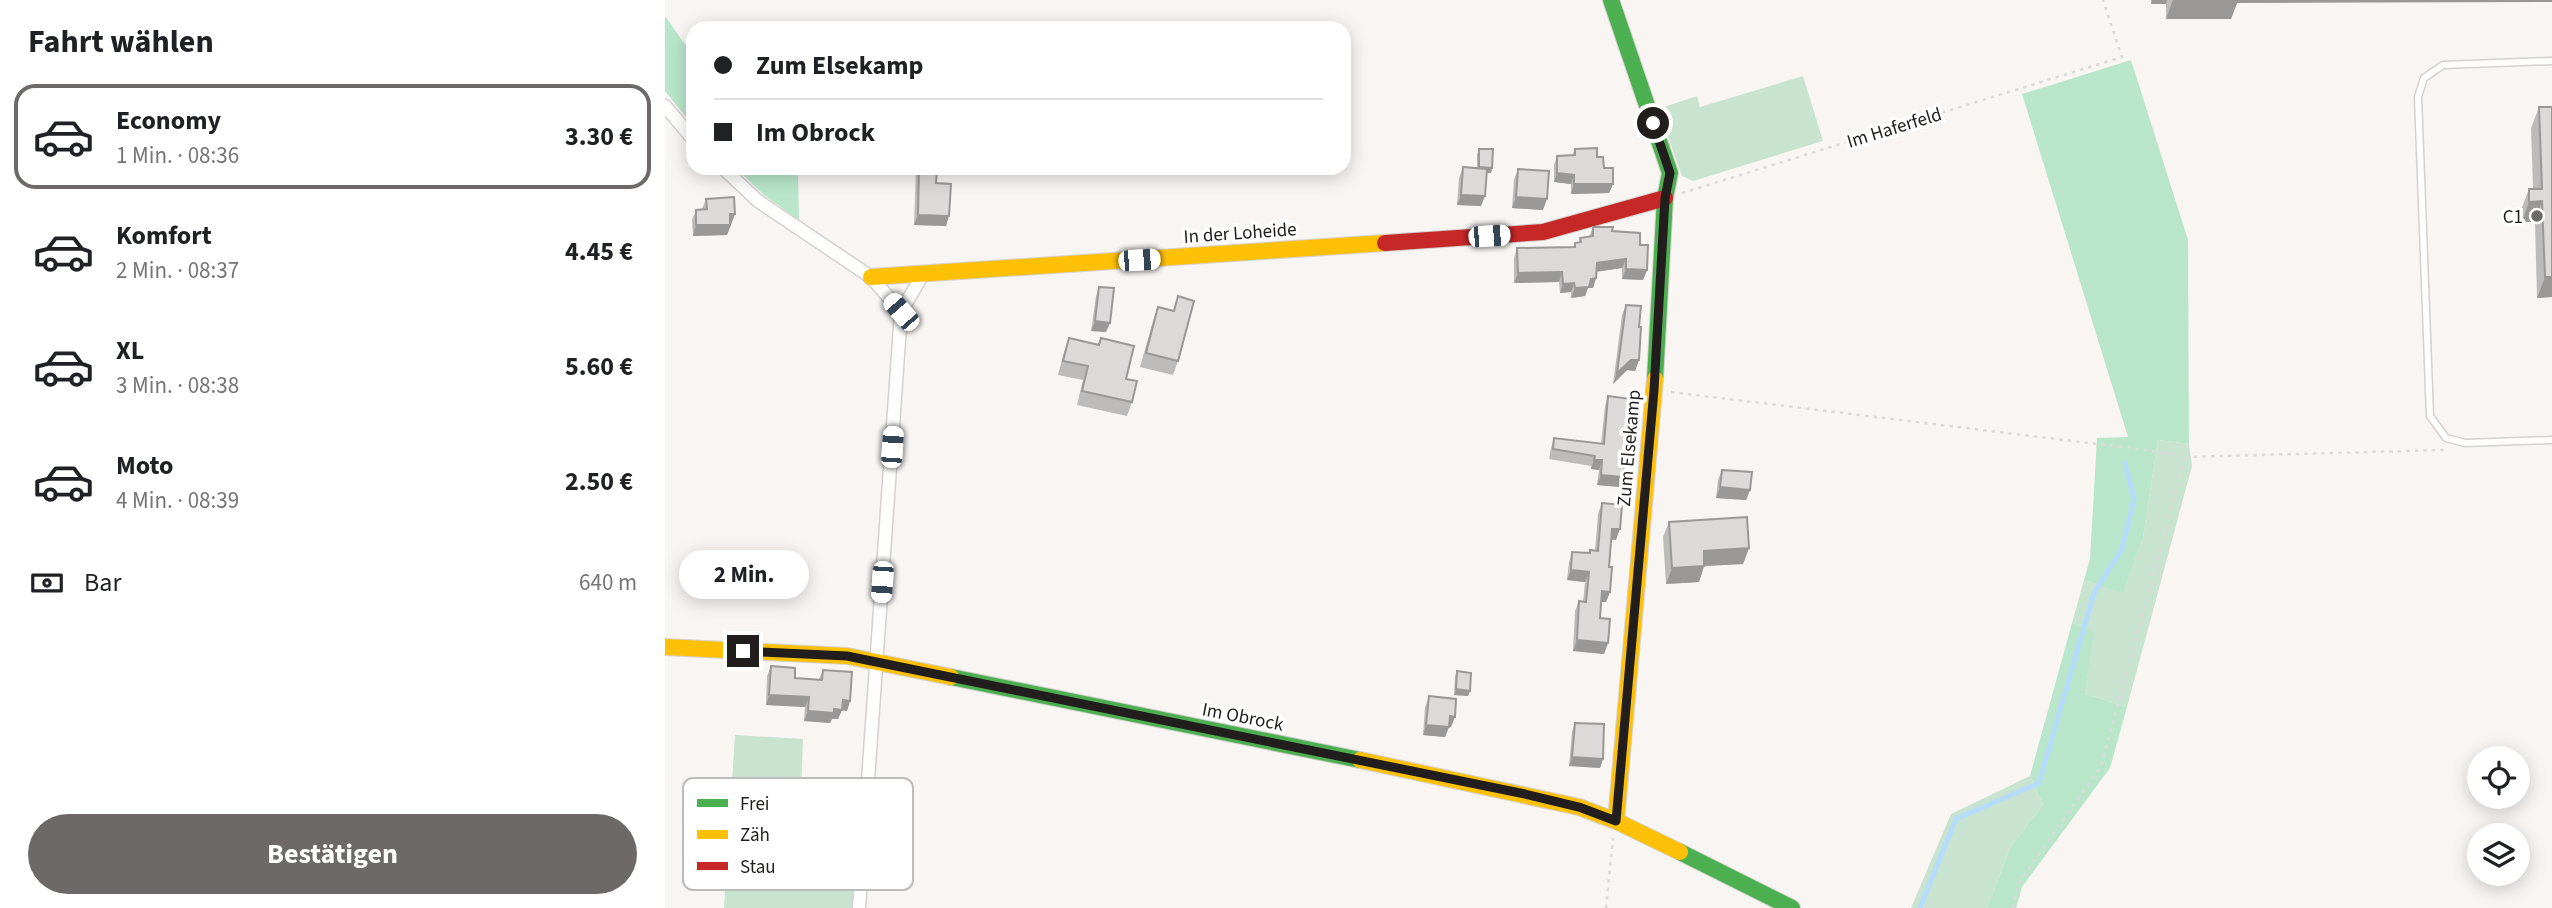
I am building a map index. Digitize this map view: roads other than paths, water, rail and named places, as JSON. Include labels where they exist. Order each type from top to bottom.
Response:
[{"type":"street","name":"Zum Elsekamp","points":[[1611,0],[1670,173],[1665,198],[1654,390],[1616,821]]},
{"type":"street","points":[[665,106],[686,131]]},
{"type":"street","points":[[730,175],[758,201],[871,276],[901,312]]},
{"type":"street","name":"In der Loheide","points":[[871,276],[1543,232],[1665,198]]},
{"type":"street","points":[[869,778],[901,312],[923,274]]},
{"type":"street","name":"Im Obrock","points":[[665,647],[847,656],[1525,794],[1579,807],[1616,821],[1792,908]]},
{"type":"street","points":[[859,908],[860,890]]},
{"type":"lane","points":[[2552,61],[2443,65],[2424,78],[2418,97],[2430,416],[2446,438],[2465,443],[2552,440]]},
{"type":"waterway","points":[[1920,908],[1956,819],[2039,783],[2094,593],[2122,549],[2134,499],[2125,463]]},
{"type":"place","name":"C1","points":[[2537,216]]}]
